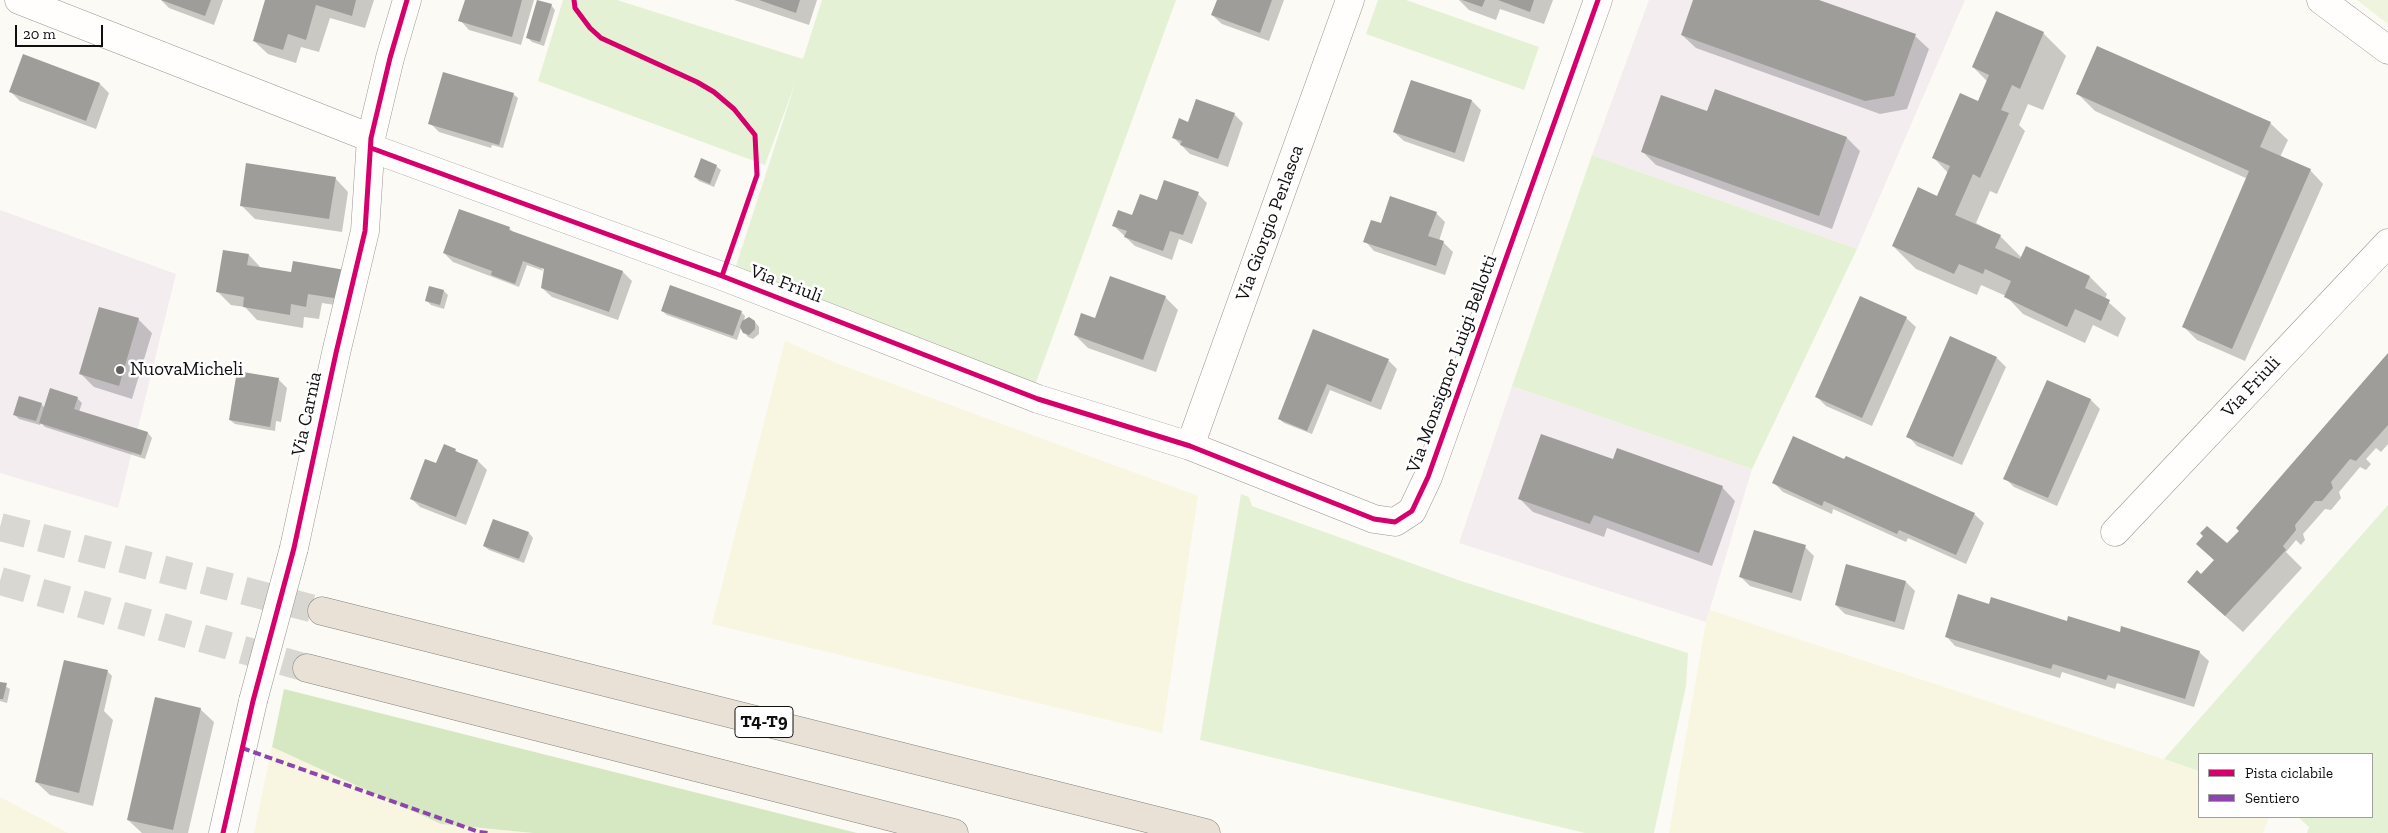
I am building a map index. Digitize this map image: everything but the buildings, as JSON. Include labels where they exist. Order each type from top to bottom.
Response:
[{"type":"highway","name":"T4-T9","points":[[322,611],[1206,833]]},
{"type":"highway","points":[[307,668],[954,833]]},
{"type":"street","points":[[19,0],[371,143]]},
{"type":"street","name":"Via Carnia","points":[[223,833],[253,701],[294,548],[336,353],[365,231],[371,143],[390,58],[407,0]]},
{"type":"street","name":"Via Giorgio Perlasca","points":[[1190,446],[1350,0]]},
{"type":"street","name":"Via Monsignor Luigi Bellotti","points":[[1190,446],[1374,519],[1395,522],[1412,511],[1428,477],[1598,0]]},
{"type":"street","points":[[2321,0],[2388,50]]},
{"type":"street","name":"Via Friuli","points":[[371,143],[1038,398],[1190,446]]},
{"type":"street","name":"Via Friuli","points":[[2114,532],[2388,243]]},
{"type":"shaded area","points":[[1649,0],[1965,0],[1857,249],[1592,155]]},
{"type":"shaded area","points":[[0,210],[176,274],[118,508],[0,473]]},
{"type":"shaded area","points":[[785,341],[836,363],[1198,496],[1162,733],[712,624]]},
{"type":"shaded area","points":[[1512,386],[1752,469],[1706,622],[1459,543]]},
{"type":"shaded area","points":[[1710,610],[2198,771],[2198,818],[2269,818],[2263,833],[1669,833],[1706,622]]},
{"type":"shaded area","points":[[272,747],[441,824],[533,833],[254,833]]},
{"type":"shaded area","points":[[0,797],[68,833],[0,833]]},
{"type":"green space","points":[[563,0],[617,0],[803,59],[822,0],[1176,0],[1035,385],[734,272],[796,81],[765,165],[538,81]]},
{"type":"green space","points":[[1378,0],[1406,0],[1539,47],[1524,90],[1366,34]]},
{"type":"green space","points":[[2357,0],[2388,0],[2388,24]]},
{"type":"green space","points":[[1592,155],[1857,249],[1752,469],[1512,386]]},
{"type":"green space","points":[[1241,494],[1249,497],[1252,506],[1461,581],[1688,653],[1686,686],[1654,833],[1585,833],[1200,740]]},
{"type":"green space","points":[[2388,505],[2388,833],[2307,833],[2309,827],[2299,818],[2373,818],[2373,753],[2198,753],[2198,771],[2164,759]]},
{"type":"green space","points":[[284,689],[857,833],[533,833],[441,824],[272,747]]},
{"type":"tunnel","points":[[0,527],[322,611]]},
{"type":"tunnel","points":[[0,581],[307,668]]},
{"type":"marked path","points":[[242,748],[479,832],[488,833]]},
{"type":"cycle path","points":[[223,833],[253,701],[294,548],[336,353],[365,231],[371,138],[390,58],[407,0]]},
{"type":"cycle path","points":[[574,0],[575,8],[590,28],[601,38],[697,82],[714,92],[734,109],[755,135],[757,175],[722,276]]},
{"type":"cycle path","points":[[371,148],[722,276],[1038,399],[1190,446],[1374,519],[1395,522],[1412,511],[1428,477],[1598,0]]},
{"type":"place","name":"NuovaMicheli","points":[[120,370]]}]
